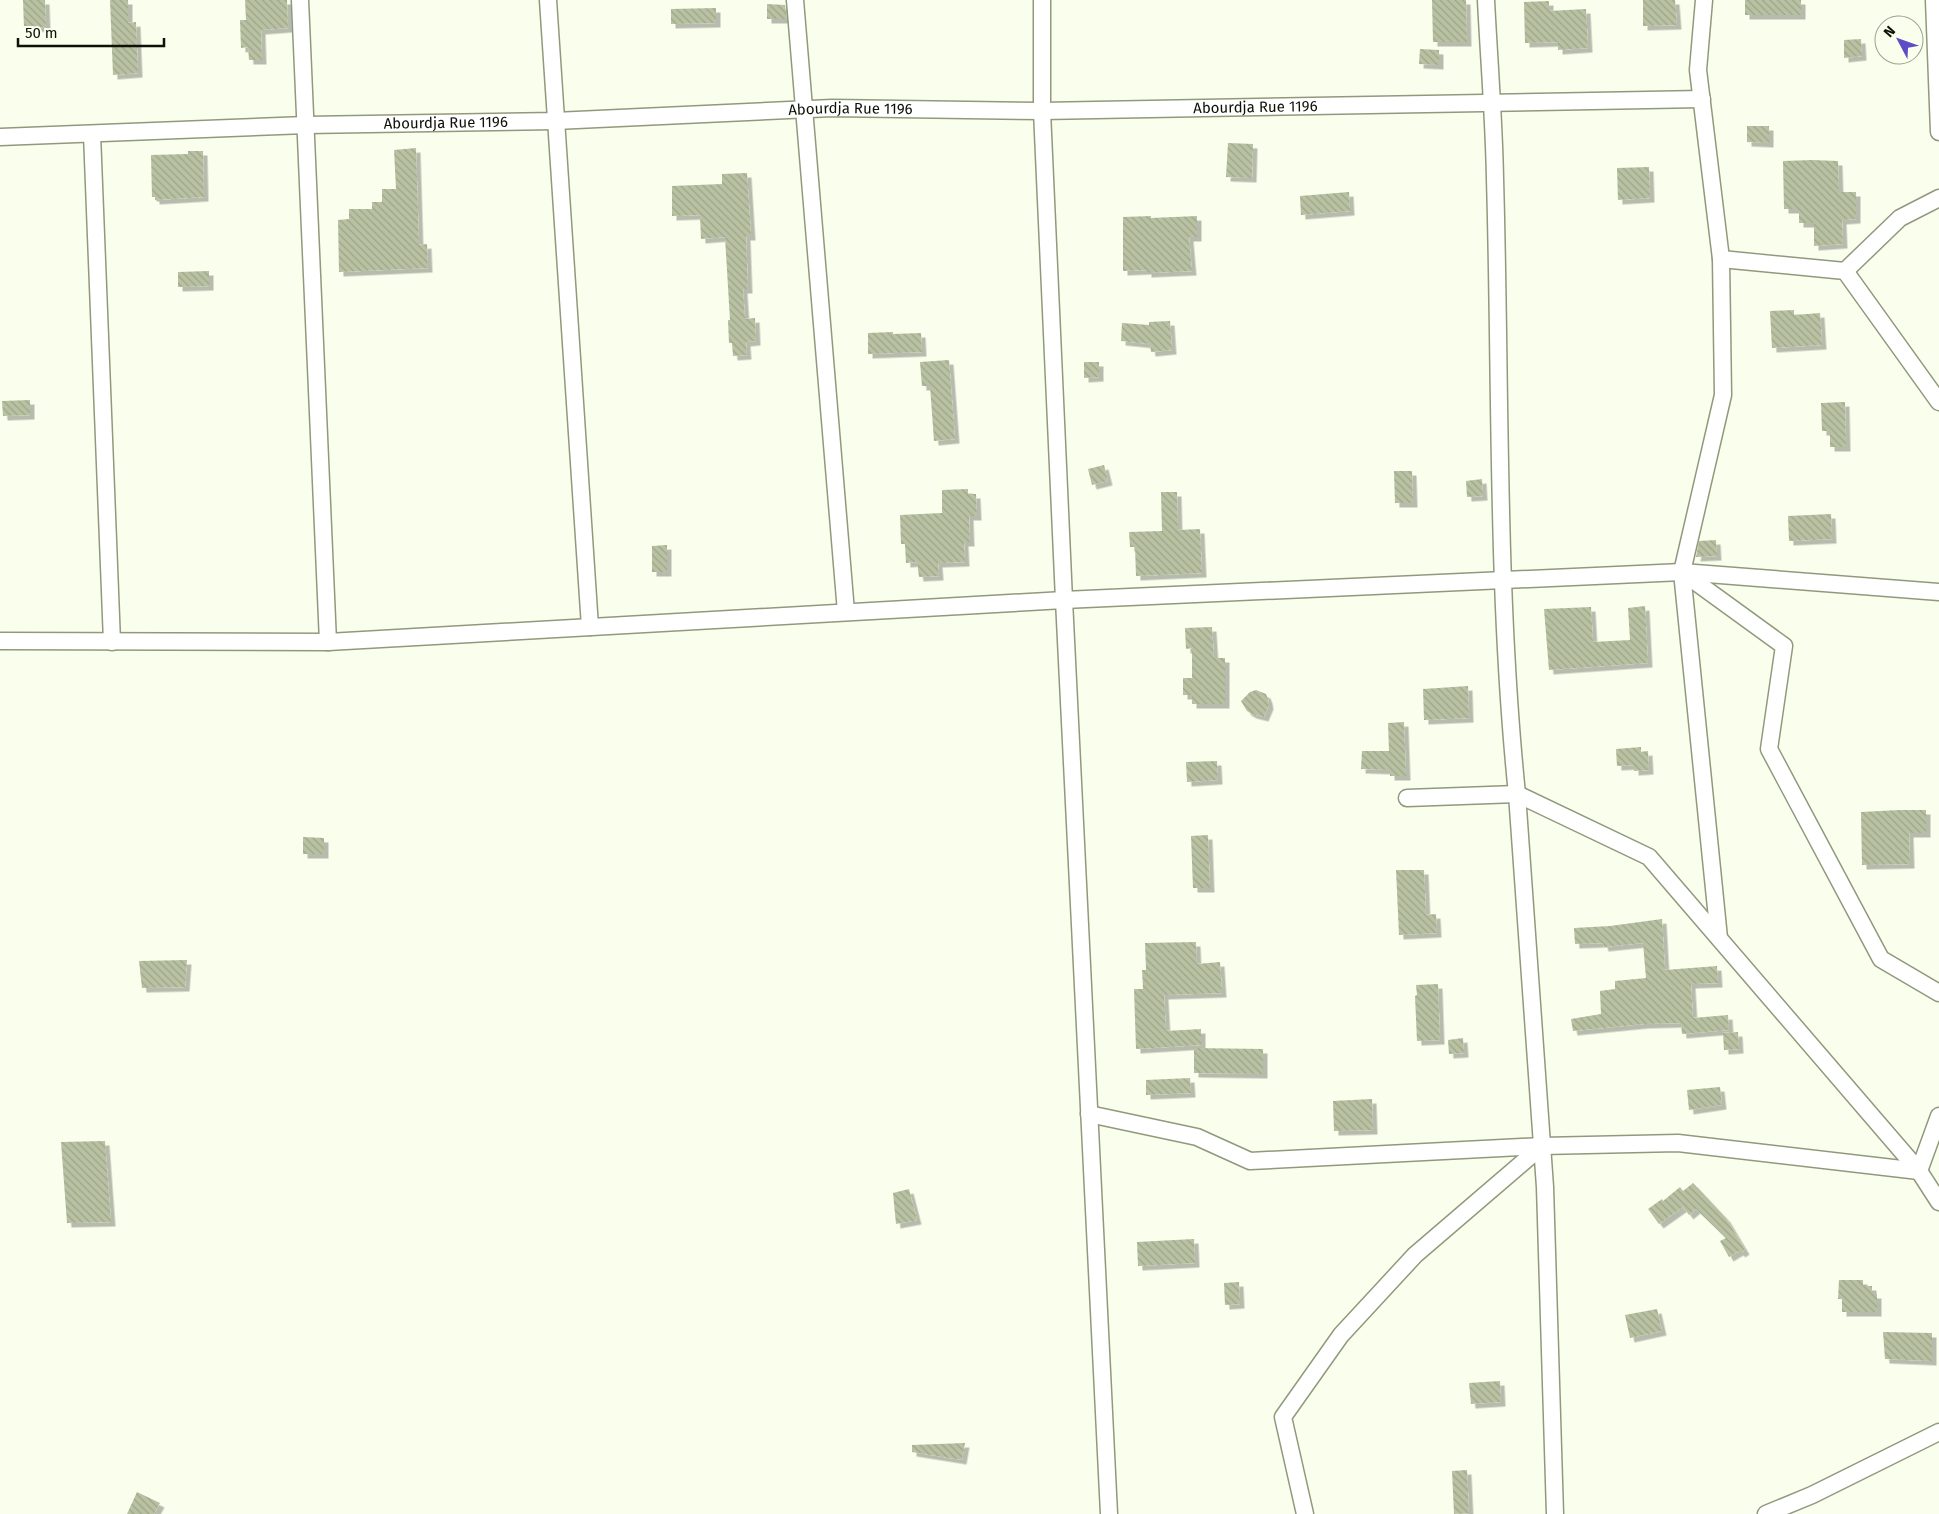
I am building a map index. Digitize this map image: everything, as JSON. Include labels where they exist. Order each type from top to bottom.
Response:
[{"type":"street","points":[[300,0],[328,642]]},
{"type":"street","points":[[548,0],[590,627]]},
{"type":"street","points":[[795,0],[846,612]]},
{"type":"street","points":[[1042,0],[1042,111],[1109,1514]]},
{"type":"street","points":[[1486,0],[1495,178],[1500,476],[1510,729],[1517,794],[1545,1188],[1555,1514]]},
{"type":"street","points":[[1704,0],[1698,70],[1721,259],[1723,395],[1682,572],[1719,938]]},
{"type":"street","points":[[1934,0],[1939,132]]},
{"type":"street","name":"Abourdja Rue 1196","points":[[0,137],[306,125],[555,121],[832,108],[1042,111],[1702,99]]},
{"type":"street","points":[[92,134],[112,642]]},
{"type":"street","points":[[1845,271],[1900,218],[1939,198]]},
{"type":"street","points":[[1721,259],[1845,271],[1939,402]]},
{"type":"street","points":[[1682,572],[1784,646],[1769,750],[1881,959],[1939,992]]},
{"type":"street","points":[[0,641],[328,642],[1064,600],[1682,572],[1939,592]]},
{"type":"street","points":[[1408,798],[1517,794],[1649,857],[1920,1171],[1939,1202]]},
{"type":"street","points":[[1089,1114],[1197,1136],[1250,1161],[1542,1146],[1678,1143],[1920,1171]]},
{"type":"street","points":[[1920,1171],[1939,1116]]},
{"type":"street","points":[[1305,1514],[1283,1418],[1342,1335],[1415,1255],[1542,1146]]},
{"type":"street","points":[[1766,1514],[1812,1495],[1939,1432]]},
{"type":"building","points":[[23,0],[45,0],[46,27],[24,28]]},
{"type":"building","points":[[110,0],[128,0],[128,23],[136,22],[138,73],[113,75]]},
{"type":"building","points":[[245,0],[287,0],[288,28],[261,30],[262,60],[249,60],[248,47],[241,48],[240,20],[246,20]]},
{"type":"building","points":[[1432,0],[1466,0],[1467,42],[1433,42]]},
{"type":"building","points":[[1643,0],[1675,0],[1677,25],[1643,26]]},
{"type":"building","points":[[1745,0],[1801,0],[1801,15],[1745,15]]},
{"type":"building","points":[[1549,1],[1549,11],[1586,9],[1588,48],[1558,50],[1558,42],[1525,43],[1524,2]]},
{"type":"building","points":[[767,4],[785,5],[787,19],[767,19]]},
{"type":"building","points":[[716,8],[716,23],[671,24],[671,9]]},
{"type":"building","points":[[1861,39],[1862,56],[1844,58],[1844,40]]},
{"type":"building","points":[[1420,49],[1439,50],[1439,65],[1419,64]]},
{"type":"building","points":[[1747,126],[1769,126],[1769,143],[1747,142]]},
{"type":"building","points":[[1228,143],[1253,144],[1252,178],[1226,177]]},
{"type":"building","points":[[416,148],[419,245],[427,244],[428,268],[339,272],[338,220],[349,219],[349,209],[372,209],[372,202],[382,202],[382,189],[396,189],[394,150]]},
{"type":"building","points":[[188,151],[203,151],[204,197],[155,200],[155,197],[152,197],[151,155],[188,154]]},
{"type":"building","points":[[1783,161],[1838,161],[1839,192],[1856,192],[1856,219],[1842,220],[1843,244],[1814,246],[1814,223],[1799,223],[1799,209],[1784,209]]},
{"type":"building","points":[[1649,167],[1650,198],[1618,200],[1617,168]]},
{"type":"building","points":[[747,173],[751,236],[746,236],[748,289],[743,289],[745,319],[755,318],[756,341],[746,342],[747,355],[733,356],[732,343],[729,343],[728,320],[730,320],[725,237],[701,239],[700,215],[672,216],[672,186],[722,184],[722,174]]},
{"type":"building","points":[[1349,192],[1350,211],[1301,215],[1300,196]]},
{"type":"building","points":[[1151,216],[1151,218],[1197,216],[1197,237],[1189,237],[1192,271],[1147,273],[1147,270],[1123,271],[1123,217]]},
{"type":"building","points":[[209,271],[209,286],[178,287],[178,272]]},
{"type":"building","points":[[1794,310],[1794,315],[1820,313],[1822,345],[1772,348],[1770,311]]},
{"type":"building","points":[[1170,321],[1172,350],[1151,352],[1150,344],[1121,341],[1122,323],[1149,325],[1149,322]]},
{"type":"building","points":[[893,332],[893,334],[921,333],[922,352],[868,354],[868,333]]},
{"type":"building","points":[[949,360],[955,439],[934,441],[930,386],[922,386],[920,362]]},
{"type":"building","points":[[1084,362],[1099,362],[1099,377],[1084,378]]},
{"type":"building","points":[[30,400],[30,415],[3,416],[2,401]]},
{"type":"building","points":[[1845,402],[1846,447],[1830,447],[1830,431],[1822,431],[1821,403]]},
{"type":"building","points":[[1104,465],[1108,481],[1092,485],[1088,469]]},
{"type":"building","points":[[1394,471],[1412,471],[1413,503],[1395,503]]},
{"type":"building","points":[[1482,479],[1483,496],[1467,497],[1466,481]]},
{"type":"building","points":[[968,489],[968,494],[976,494],[977,516],[969,516],[970,542],[964,542],[965,562],[938,563],[939,576],[919,577],[917,562],[906,563],[905,544],[901,544],[900,515],[942,513],[942,490]]},
{"type":"building","points":[[1161,492],[1177,492],[1178,530],[1200,529],[1202,573],[1136,576],[1135,547],[1130,547],[1129,532],[1162,531]]},
{"type":"building","points":[[1831,514],[1832,539],[1789,541],[1788,516]]},
{"type":"building","points":[[1716,540],[1717,556],[1696,557],[1699,541]]},
{"type":"building","points":[[667,545],[667,572],[652,572],[652,546]]},
{"type":"building","points":[[1645,606],[1648,663],[1549,670],[1544,609],[1591,607],[1593,642],[1630,640],[1628,608]]},
{"type":"building","points":[[1212,627],[1214,658],[1225,658],[1225,704],[1192,704],[1192,695],[1183,695],[1183,678],[1192,678],[1192,648],[1186,649],[1185,628]]},
{"type":"building","points":[[1468,686],[1469,718],[1424,720],[1423,689]]},
{"type":"building","points":[[1256,690],[1266,694],[1268,699],[1269,705],[1264,717],[1247,711],[1241,701],[1250,692]]},
{"type":"building","points":[[1404,722],[1406,776],[1390,776],[1390,770],[1361,769],[1362,751],[1389,751],[1388,723]]},
{"type":"building","points":[[1641,747],[1641,752],[1648,751],[1649,770],[1634,771],[1634,765],[1617,766],[1616,749]]},
{"type":"building","points":[[1217,761],[1218,780],[1187,782],[1186,762]]},
{"type":"building","points":[[1926,810],[1926,833],[1909,833],[1910,864],[1862,865],[1861,812]]},
{"type":"building","points":[[1208,835],[1210,888],[1193,888],[1191,836]]},
{"type":"building","points":[[303,837],[324,838],[324,854],[303,854]]},
{"type":"building","points":[[1396,870],[1424,870],[1426,915],[1436,914],[1437,933],[1399,935]]},
{"type":"building","points":[[1662,919],[1665,970],[1717,966],[1718,983],[1691,984],[1693,1018],[1728,1015],[1729,1030],[1682,1034],[1681,1023],[1644,1024],[1573,1031],[1571,1019],[1601,1014],[1600,991],[1615,989],[1615,981],[1646,978],[1643,943],[1604,947],[1603,943],[1575,944],[1574,928],[1610,926]]},
{"type":"building","points":[[1196,942],[1197,964],[1220,962],[1222,993],[1164,995],[1166,1031],[1201,1029],[1201,1045],[1136,1049],[1134,989],[1143,989],[1142,970],[1146,970],[1145,943]]},
{"type":"building","points":[[187,960],[185,987],[142,988],[139,961]]},
{"type":"building","points":[[1438,984],[1440,1040],[1417,1041],[1416,985]]},
{"type":"building","points":[[1738,1032],[1739,1049],[1724,1050],[1723,1033]]},
{"type":"building","points":[[1463,1038],[1464,1053],[1449,1054],[1448,1040]]},
{"type":"building","points":[[1194,1048],[1263,1049],[1263,1074],[1194,1073]]},
{"type":"building","points":[[1190,1078],[1191,1093],[1146,1095],[1146,1080]]},
{"type":"building","points":[[1720,1087],[1722,1105],[1689,1110],[1687,1090]]},
{"type":"building","points":[[1372,1099],[1373,1130],[1334,1131],[1333,1101]]},
{"type":"building","points":[[105,1141],[111,1222],[67,1223],[61,1142]]},
{"type":"building","points":[[1693,1183],[1726,1218],[1745,1250],[1741,1253],[1739,1251],[1729,1257],[1720,1241],[1726,1238],[1696,1209],[1689,1215],[1683,1207],[1659,1224],[1648,1209],[1662,1199],[1663,1201],[1680,1187],[1683,1191]]},
{"type":"building","points":[[909,1189],[917,1220],[896,1224],[893,1193]]},
{"type":"building","points":[[1194,1239],[1195,1263],[1138,1266],[1137,1242]]},
{"type":"building","points":[[1839,1280],[1863,1280],[1863,1286],[1872,1286],[1872,1294],[1877,1294],[1877,1312],[1842,1312],[1842,1299],[1838,1299]]},
{"type":"building","points":[[1239,1282],[1240,1304],[1225,1305],[1224,1283]]},
{"type":"building","points":[[1657,1309],[1662,1331],[1630,1338],[1625,1315]]},
{"type":"building","points":[[1883,1332],[1932,1333],[1932,1361],[1885,1359]]},
{"type":"building","points":[[1500,1381],[1501,1402],[1471,1404],[1469,1383]]},
{"type":"building","points":[[965,1443],[962,1460],[912,1452],[912,1445]]},
{"type":"building","points":[[1467,1470],[1469,1513],[1454,1514],[1452,1471]]},
{"type":"building","points":[[137,1492],[160,1503],[154,1514],[127,1514]]}]
